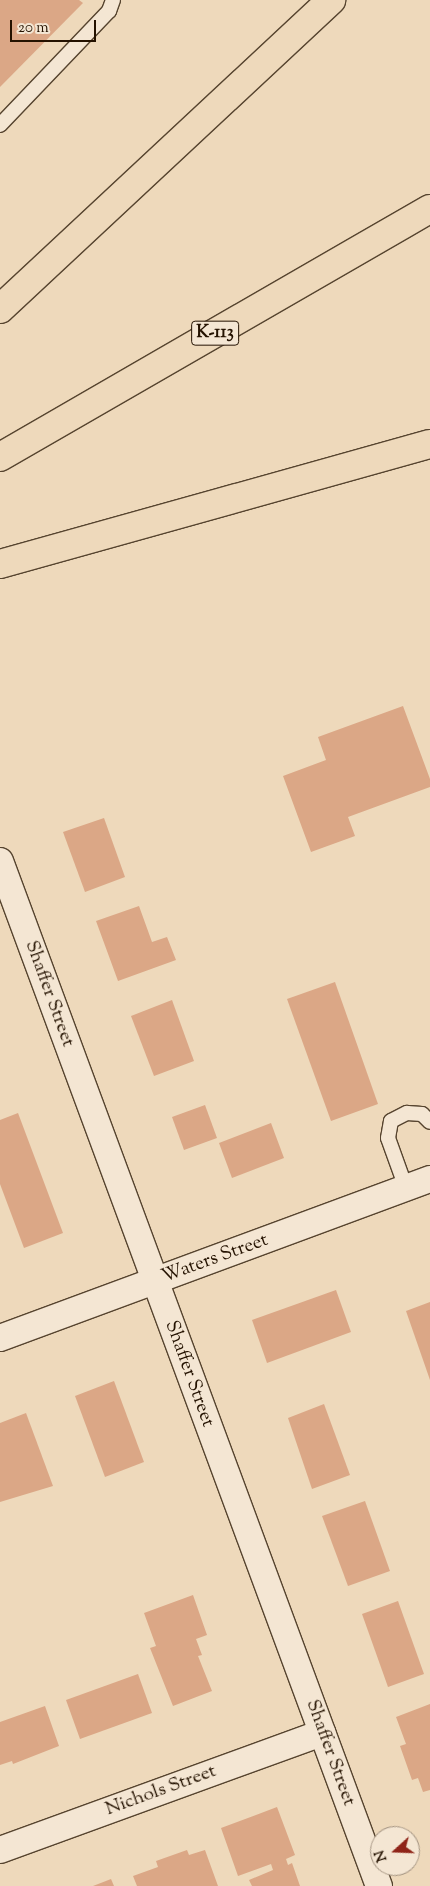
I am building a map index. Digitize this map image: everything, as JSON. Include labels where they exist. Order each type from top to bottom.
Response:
[{"type":"main road","points":[[0,309],[331,0]]},
{"type":"main road","name":"K-113","points":[[0,457],[430,209]]},
{"type":"main road","points":[[0,564],[430,444]]},
{"type":"street","name":"Shaffer Street","points":[[0,861],[379,1886]]},
{"type":"street","name":"Waters Street","points":[[0,1338],[430,1179]]},
{"type":"street","name":"Nichols Street","points":[[0,1850],[322,1733]]},
{"type":"lane","points":[[0,125],[109,11],[113,0]]},
{"type":"lane","points":[[406,1188],[388,1138],[391,1122],[407,1113],[422,1114],[430,1122]]},
{"type":"building","points":[[0,0],[79,0],[83,3],[0,87]]},
{"type":"building","points":[[403,706],[430,779],[430,787],[348,817],[355,836],[311,852],[283,776],[326,760],[318,737]]},
{"type":"building","points":[[104,818],[125,877],[85,892],[63,832]]},
{"type":"building","points":[[139,906],[152,942],[167,937],[176,960],[118,981],[96,921]]},
{"type":"building","points":[[335,982],[378,1104],[331,1121],[287,999]]},
{"type":"building","points":[[172,1000],[194,1061],[154,1076],[131,1016]]},
{"type":"building","points":[[205,1105],[217,1138],[184,1150],[172,1117]]},
{"type":"building","points":[[18,1113],[63,1233],[24,1248],[0,1184],[0,1120]]},
{"type":"building","points":[[271,1123],[284,1158],[232,1178],[219,1143]]},
{"type":"building","points":[[336,1290],[351,1332],[267,1363],[252,1320]]},
{"type":"building","points":[[430,1302],[430,1380],[406,1311]]},
{"type":"building","points":[[114,1381],[144,1462],[105,1477],[75,1396]]},
{"type":"building","points":[[324,1404],[350,1475],[312,1489],[288,1418]]},
{"type":"building","points":[[26,1413],[53,1486],[0,1502],[0,1423]]},
{"type":"building","points":[[365,1501],[390,1571],[348,1586],[322,1516]]},
{"type":"building","points":[[193,1595],[207,1635],[196,1639],[202,1655],[198,1656],[212,1691],[173,1706],[150,1648],[156,1646],[144,1613]]},
{"type":"building","points":[[398,1601],[424,1674],[388,1687],[362,1614]]},
{"type":"building","points":[[138,1674],[152,1713],[80,1739],[66,1700]]},
{"type":"building","points":[[430,1704],[430,1790],[423,1792],[418,1778],[412,1780],[400,1746],[406,1744],[396,1717]]},
{"type":"building","points":[[45,1706],[59,1746],[13,1764],[12,1761],[0,1765],[0,1722]]},
{"type":"building","points":[[277,1807],[295,1855],[286,1859],[288,1865],[292,1863],[300,1886],[252,1886],[249,1880],[273,1870],[271,1864],[238,1876],[221,1828]]},
{"type":"building","points":[[187,1850],[189,1855],[205,1850],[218,1886],[137,1886],[133,1876],[158,1867],[156,1861]]},
{"type":"building","points":[[111,1879],[114,1886],[93,1886]]}]
